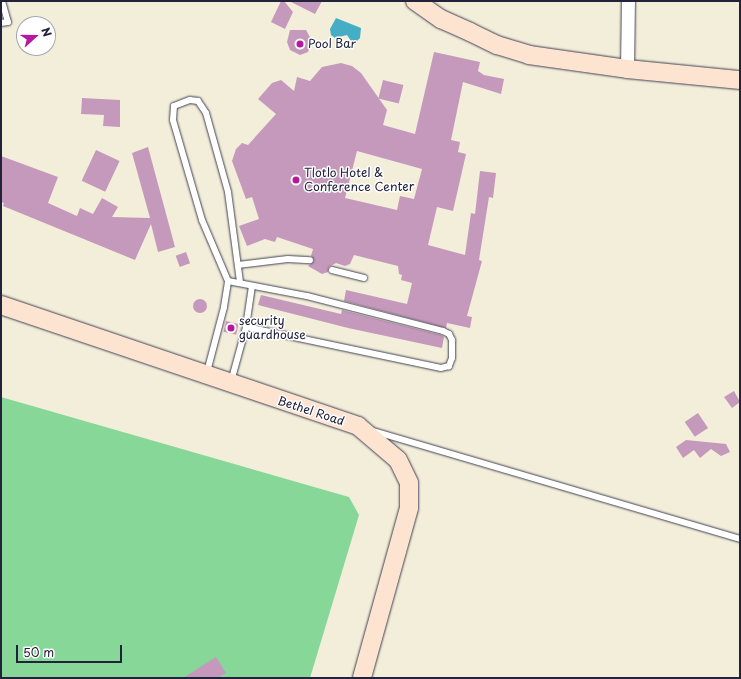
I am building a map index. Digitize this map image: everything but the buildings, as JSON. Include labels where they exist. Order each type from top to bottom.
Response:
[{"type":"street","points":[[415,1],[441,19],[497,45],[535,56],[627,69],[740,80]]},
{"type":"street","points":[[627,69],[628,1]]},
{"type":"street","name":"Bethel Road","points":[[1,305],[206,376],[358,426],[398,460],[409,483],[409,508],[362,678]]},
{"type":"lane","points":[[1,23],[8,22],[2,1]]},
{"type":"lane","points":[[206,376],[224,307],[228,281],[202,220],[173,120],[172,110],[180,103],[198,101],[206,113],[228,192],[240,282]]},
{"type":"lane","points":[[238,265],[288,259],[310,260]]},
{"type":"lane","points":[[332,270],[364,278]]},
{"type":"lane","points":[[228,281],[240,282],[252,286],[307,296],[443,330],[449,334],[452,340],[452,358],[449,366],[430,367],[246,327]]},
{"type":"lane","points":[[230,384],[246,327],[252,286]]},
{"type":"lane","points":[[358,426],[740,539]]},
{"type":"green space","points":[[1,397],[349,497],[359,515],[310,678],[1,678]]},
{"type":"water","points":[[336,18],[361,28],[360,38],[356,42],[351,41],[347,35],[335,38],[331,35],[330,29]]},
{"type":"place","name":"Pool Bar","points":[[300,44]]},
{"type":"place","name":"Tlotlo Hotel & Conference Center","points":[[296,180]]},
{"type":"place","name":"security guardhouse","points":[[231,328]]}]
